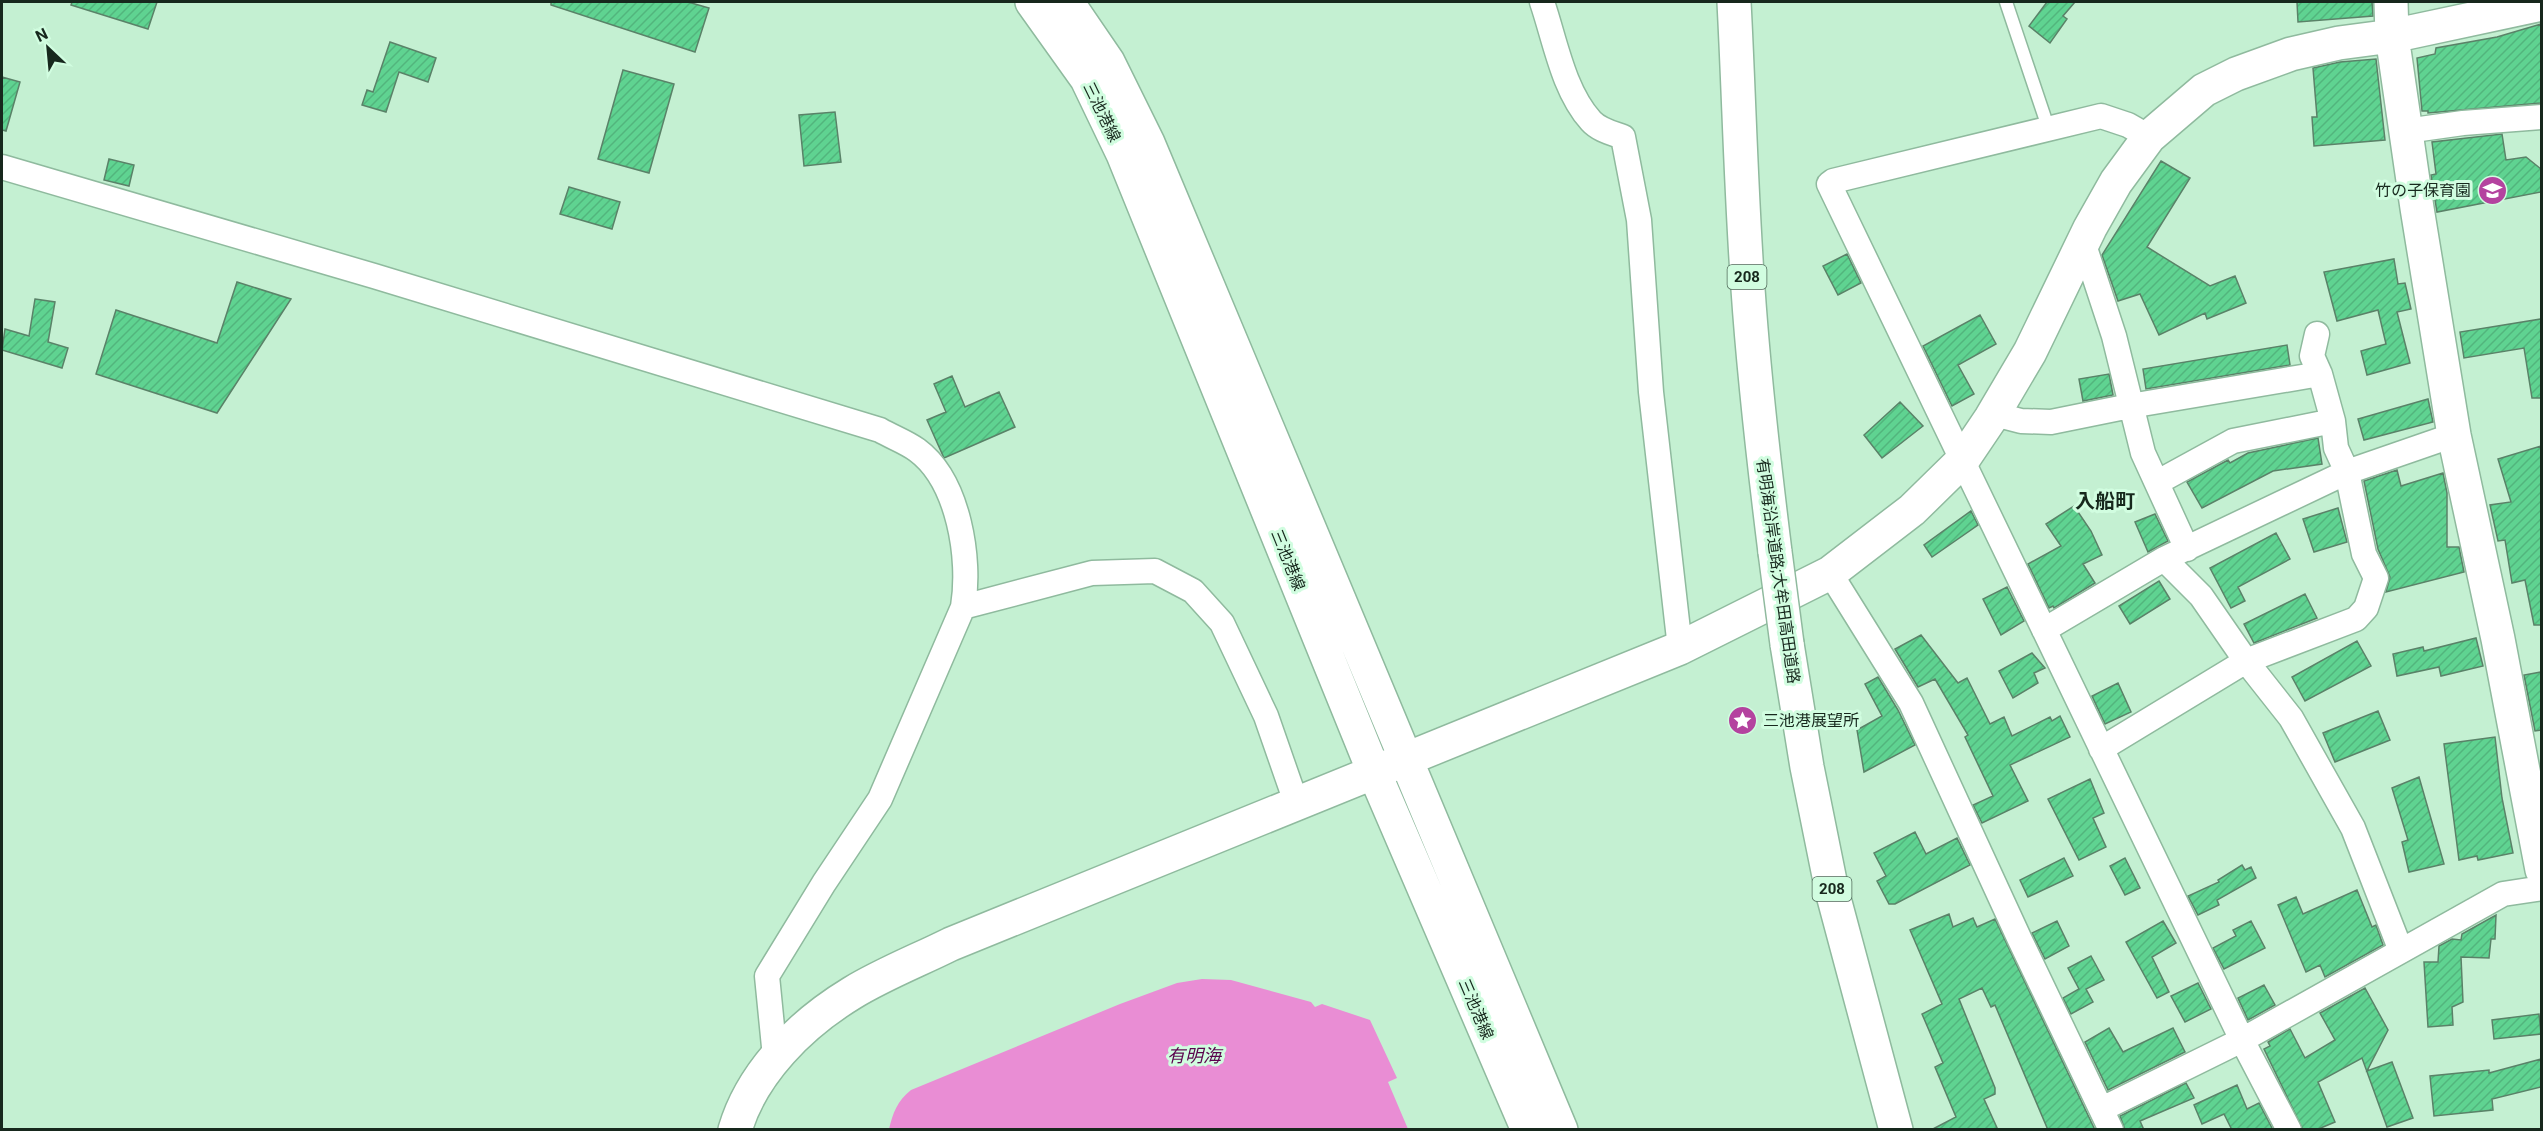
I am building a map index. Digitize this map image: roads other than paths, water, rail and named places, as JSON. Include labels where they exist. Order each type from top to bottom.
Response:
[{"type":"main road","name":"三池港線","points":[[1032,2],[1087,79],[1123,154],[1374,772],[1528,1130]]},
{"type":"main road","name":"三池港線","points":[[1067,2],[1108,62],[1148,143],[1561,1130]]},
{"type":"main road","name":"有明海沿岸道路;大牟田高田道路","points":[[1734,2],[1740,157],[1758,420],[1787,644],[1807,767],[1832,891],[1896,1130]]},
{"type":"main road","points":[[2391,2],[2392,36],[2454,435],[2498,639],[2541,870]]},
{"type":"main road","points":[[735,1130],[742,1105],[775,1057],[807,1026],[852,993],[951,944],[1680,648],[1830,573],[1912,510],[1962,461],[1994,414],[2030,352],[2083,242],[2116,182],[2149,138],[2204,90],[2236,74],[2291,54],[2339,43],[2392,36],[2541,4]]},
{"type":"street","points":[[1542,2],[1574,98],[1592,122],[1604,130],[1623,137],[1639,220],[1652,392],[1680,648]]},
{"type":"street","points":[[2149,138],[2128,125],[2101,116],[2048,127],[1833,181],[1829,184],[2242,1040],[2289,1130]]},
{"type":"street","points":[[2406,131],[2463,123],[2541,117]]},
{"type":"street","points":[[2,168],[374,276],[880,430],[918,450],[936,471],[957,510],[962,532],[966,589],[963,607],[880,799],[824,883],[767,976],[775,1057]]},
{"type":"street","points":[[2083,242],[2111,327],[2143,453],[2187,549]]},
{"type":"street","points":[[2101,749],[2246,661],[2356,619],[2366,608],[2376,578],[2364,554],[2347,472],[2336,448],[2333,421],[2320,374],[2312,357],[2318,334]]},
{"type":"street","points":[[1994,414],[2021,421],[2051,422],[2130,406],[2320,374]]},
{"type":"street","points":[[2158,482],[2233,441],[2333,421]]},
{"type":"street","points":[[2044,630],[2164,559],[2347,472],[2454,435]]},
{"type":"street","points":[[2164,559],[2201,596],[2246,661],[2291,718],[2353,828],[2401,951]]},
{"type":"street","points":[[963,607],[1092,573],[1155,571],[1193,591],[1227,634],[1266,716],[1297,805]]},
{"type":"street","points":[[1830,573],[1911,703],[2020,940],[2106,1119],[2503,894],[2541,888]]},
{"type":"lane","points":[[2006,2],[2048,127]]},
{"type":"water","name":"有明海","points":[[1202,979],[1231,980],[1311,1002],[1315,1007],[1322,1004],[1370,1020],[1397,1078],[1388,1082],[1408,1129],[889,1129],[896,1108],[911,1090],[1120,1004],[1177,983]]},
{"type":"place","name":"竹の子保育園","points":[[2492,190]]},
{"type":"place","name":"三池港展望所","points":[[1742,720]]},
{"type":"district","name":"入船町","points":[[2105,501]]}]
